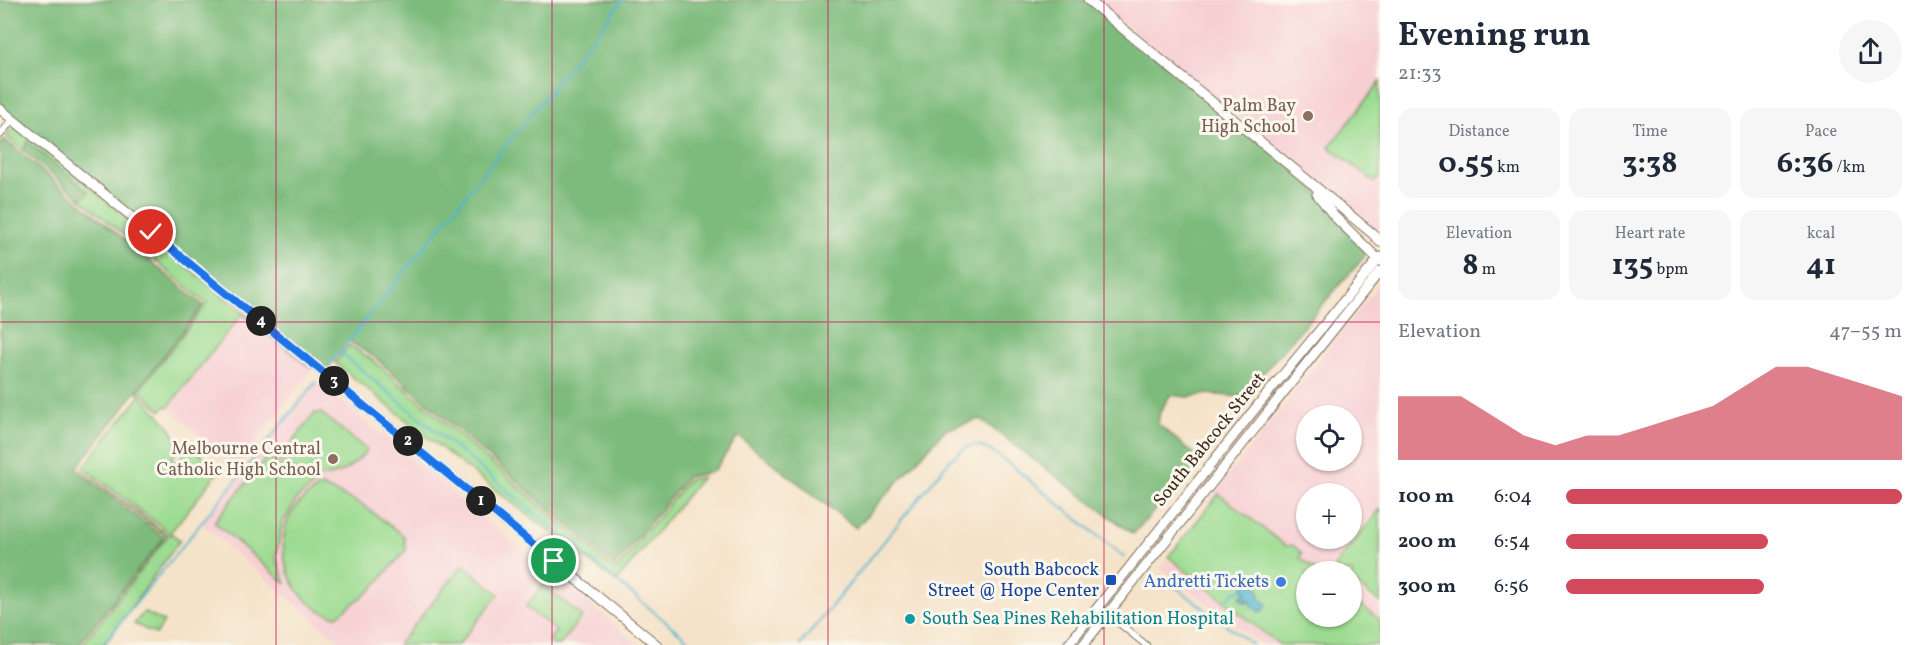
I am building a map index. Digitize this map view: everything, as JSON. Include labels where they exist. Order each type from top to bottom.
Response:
[{"type":"street","points":[[1088,0],[1380,242]]},
{"type":"street","points":[[0,109],[657,645]]},
{"type":"street","points":[[0,135],[13,119]]},
{"type":"street","points":[[1306,180],[1334,216],[1380,259]]},
{"type":"street","name":"South Babcock Street","points":[[1068,645],[1243,424],[1380,259]]},
{"type":"street","name":"South Babcock Street","points":[[1083,645],[1380,271]]},
{"type":"street","points":[[1099,608],[1146,645]]},
{"type":"shaded area","name":"Palm Bay High School","points":[[1095,0],[1380,0],[1379,233]]},
{"type":"shaded area","points":[[1380,283],[1380,504],[1362,527],[1362,483],[1296,483],[1296,549],[1345,549],[1336,561],[1296,561],[1296,627],[1362,627],[1362,593],[1380,607],[1380,645],[1292,645],[1230,503],[1216,494],[1182,535]]},
{"type":"shaded area","points":[[243,314],[312,369],[236,467],[168,407]]},
{"type":"shaded area","name":"Melbourne Central Catholic High School","points":[[316,382],[639,645],[344,645],[329,633],[201,523]]},
{"type":"shaded area","points":[[1166,560],[1171,564],[1175,562],[1186,573],[1191,570],[1204,587],[1219,596],[1279,645],[1262,645],[1161,568]]},
{"type":"green space","points":[[0,0],[1088,0],[1306,180],[1367,248],[1364,257],[1242,397],[1209,394],[1188,397],[1170,395],[1160,412],[1158,424],[1201,460],[1133,534],[980,419],[945,430],[856,528],[738,436],[714,471],[687,477],[615,566],[373,356],[349,341],[324,373],[0,109]]},
{"type":"green space","points":[[1380,82],[1380,176],[1375,182],[1329,147]]},
{"type":"green space","points":[[14,125],[312,369],[242,314],[168,407],[165,406],[161,411],[143,393],[137,393],[206,303],[81,199],[88,192],[27,143],[24,151],[6,136]]},
{"type":"green space","points":[[4,139],[203,305],[76,469],[164,538],[78,645],[0,645],[0,144]]},
{"type":"green space","points":[[27,142],[89,192],[81,199],[24,151]]},
{"type":"green space","points":[[349,345],[371,359],[614,569],[618,568],[688,480],[702,477],[616,582],[455,459],[335,363]]},
{"type":"green space","points":[[141,395],[168,425],[180,445],[171,460],[177,463],[190,445],[219,471],[170,533],[83,467]]},
{"type":"green space","points":[[315,413],[321,413],[367,450],[347,469],[336,474],[314,476],[290,468],[278,460]]},
{"type":"green space","points":[[268,456],[279,465],[315,484],[297,499],[282,524],[276,557],[286,584],[214,522]]},
{"type":"green space","points":[[80,469],[168,535],[172,534],[180,540],[104,645],[82,645],[167,537]]},
{"type":"green space","points":[[321,486],[361,504],[404,536],[406,550],[371,590],[337,616],[321,611],[308,602],[297,589],[289,574],[283,542],[286,526],[293,511],[302,500]]},
{"type":"green space","points":[[1219,494],[1286,546],[1292,545],[1302,553],[1300,558],[1304,561],[1296,561],[1296,627],[1362,627],[1362,606],[1380,620],[1380,645],[1280,645],[1168,557]]},
{"type":"green space","points":[[1380,509],[1380,603],[1362,589],[1362,561],[1339,561],[1348,549],[1362,549],[1362,532]]},
{"type":"green space","points":[[463,565],[499,594],[458,645],[398,645]]},
{"type":"green space","points":[[543,585],[582,616],[560,645],[552,645],[548,641],[556,631],[526,607]]},
{"type":"green space","points":[[144,612],[164,622],[156,634],[134,624]]},
{"type":"water","points":[[1243,578],[1258,588],[1261,599],[1267,604],[1264,610],[1259,612],[1252,607],[1250,600],[1246,602],[1247,599],[1244,602],[1240,597],[1246,593],[1243,588],[1245,582]]},
{"type":"waterway","points":[[331,363],[623,0]]},
{"type":"waterway","points":[[340,352],[694,645]]},
{"type":"waterway","points":[[102,645],[316,382]]},
{"type":"waterway","points":[[800,645],[950,460],[966,447],[977,445],[1002,458],[1124,557]]},
{"type":"waterway","points":[[1161,576],[1253,645]]},
{"type":"waterway","points":[[1228,599],[1232,593],[1243,589]]},
{"type":"place","name":"Palm Bay High School","points":[[1308,116]]},
{"type":"place","name":"Melbourne Central Catholic High School","points":[[333,459]]},
{"type":"place","name":"South Babcock Street @ Hope Center","points":[[1111,580]]},
{"type":"place","name":"Andretti Tickets","points":[[1281,582]]},
{"type":"place","name":"South Sea Pines Rehabilitation Hospital","points":[[910,619]]},
{"type":"route","points":[[151,232],[554,561]]}]
